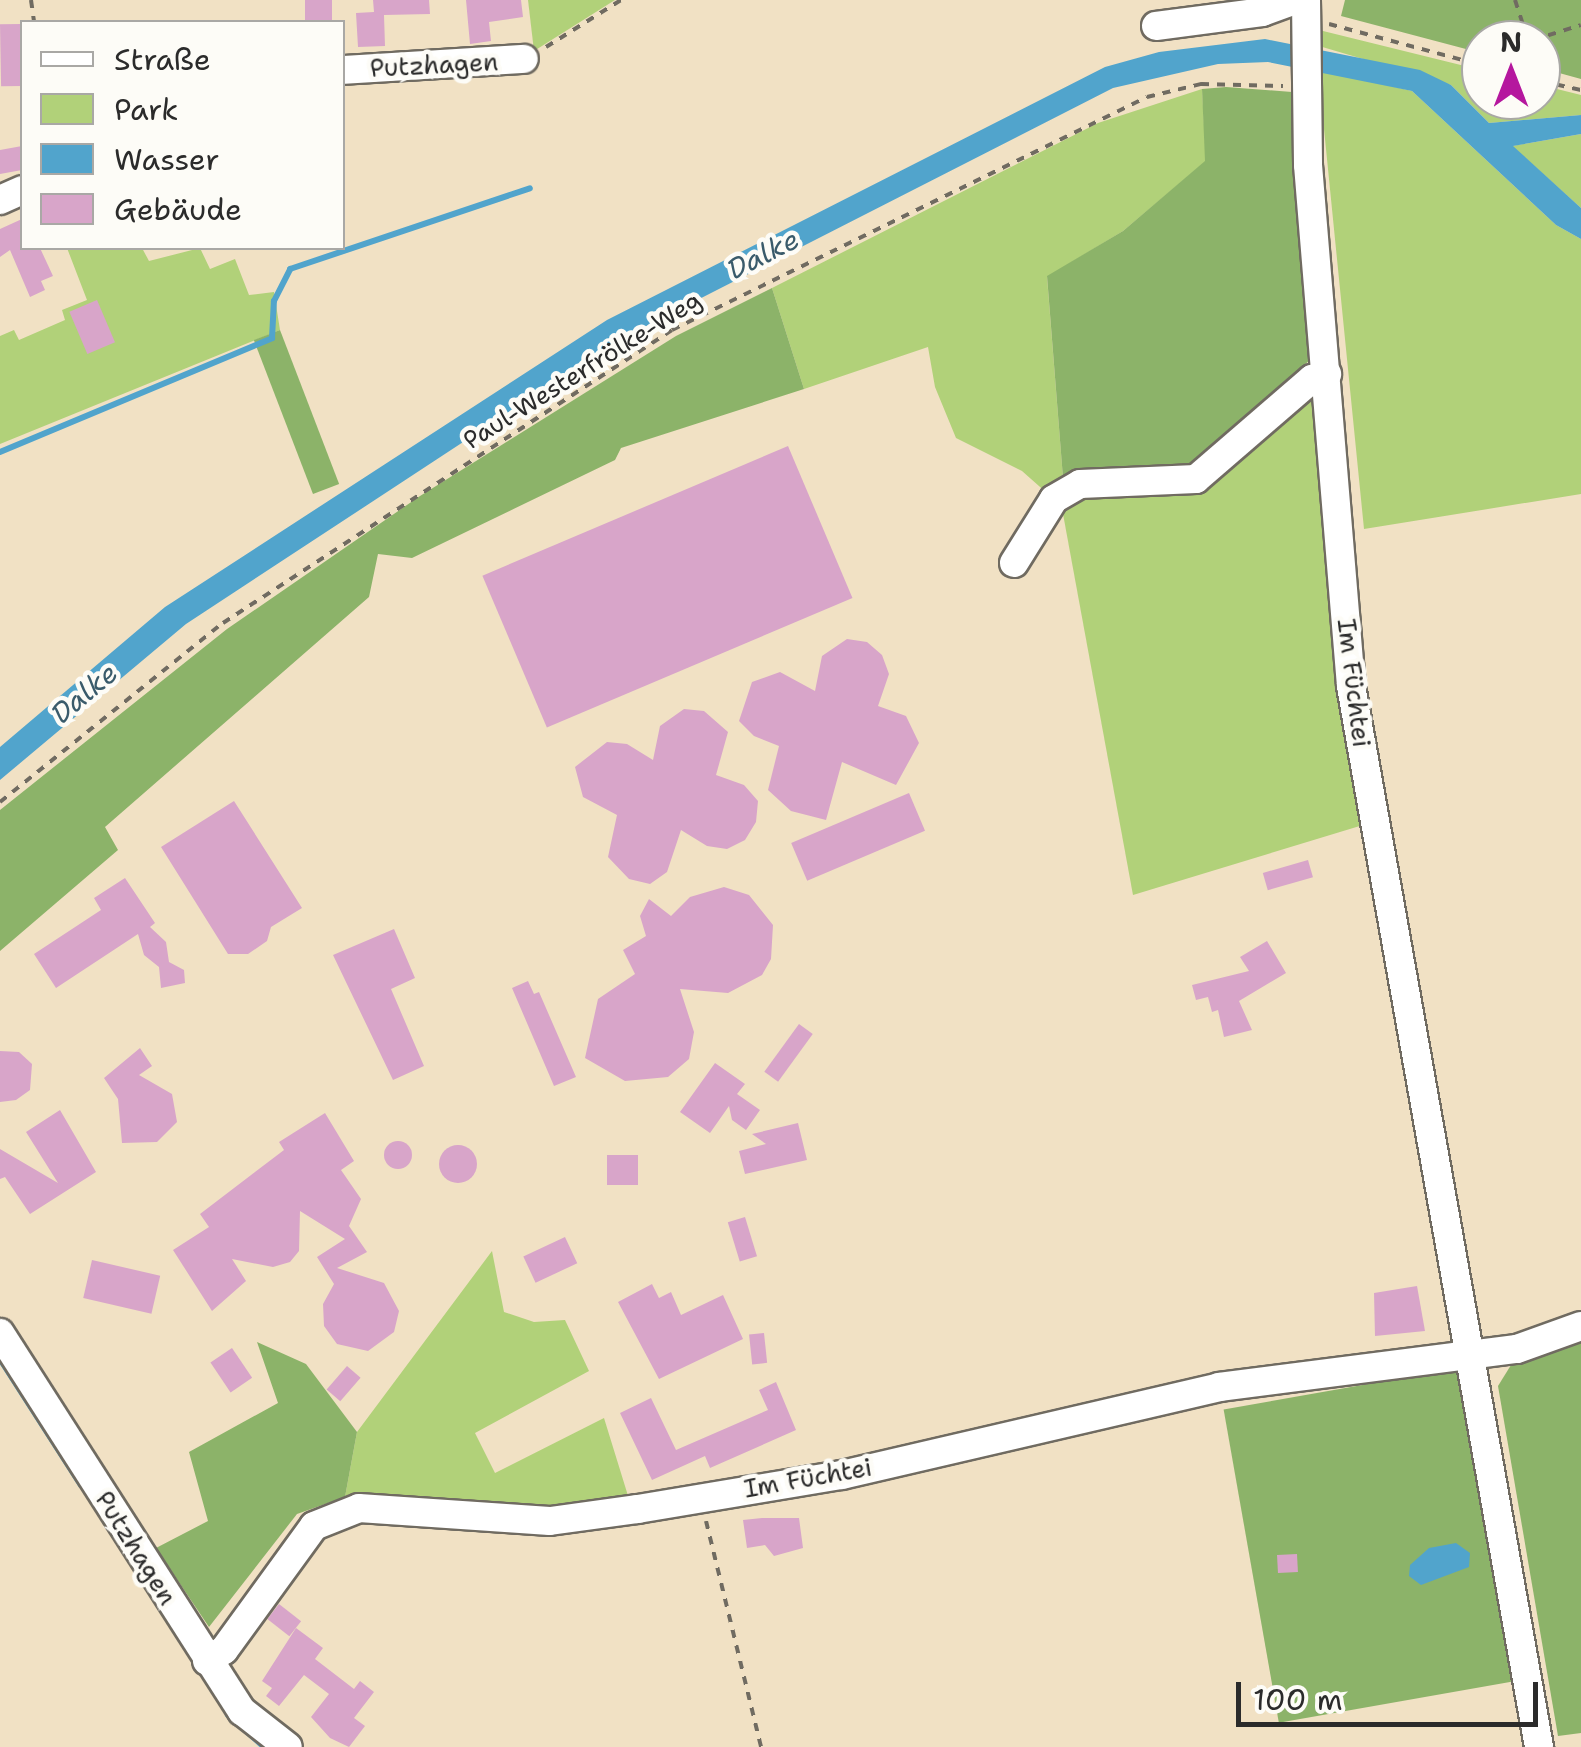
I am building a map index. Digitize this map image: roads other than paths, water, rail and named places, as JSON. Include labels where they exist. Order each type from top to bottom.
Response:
[{"type":"street","points":[[1156,26],[1262,12],[1303,11]]},
{"type":"street","name":"Im Füchtei","points":[[1303,11],[1303,85],[1351,686],[1540,1747]]},
{"type":"street","name":"Putzhagen","points":[[345,70],[524,59]]},
{"type":"street","points":[[1014,563],[1054,499],[1080,484],[1196,479],[1327,374]]},
{"type":"street","points":[[1471,1358],[1581,1326]]},
{"type":"street","name":"Putzhagen","points":[[0,1333],[242,1712],[288,1747]]},
{"type":"street","name":"Im Füchtei","points":[[207,1661],[224,1650],[314,1526],[359,1508],[550,1522],[842,1475],[1218,1387],[1471,1358]]},
{"type":"water","name":"Dalke","points":[[1265,39],[1420,70],[1451,85],[1461,95],[1461,120],[1561,120],[1561,117],[1581,115],[1581,134],[1513,146],[1581,208],[1581,239],[1556,225],[1412,91],[1268,62],[1218,64],[1113,88],[617,341],[186,624],[0,780],[0,747],[165,607],[607,320],[1105,67],[1159,52]]},
{"type":"water","points":[[1456,1543],[1470,1553],[1469,1567],[1421,1585],[1409,1576],[1410,1565],[1429,1548]]},
{"type":"waterway","points":[[0,452],[272,338],[274,301],[290,269],[530,188]]},
{"type":"waterway","points":[[0,1359],[81,1485]]},
{"type":"waterway","points":[[228,1715],[264,1747]]}]
